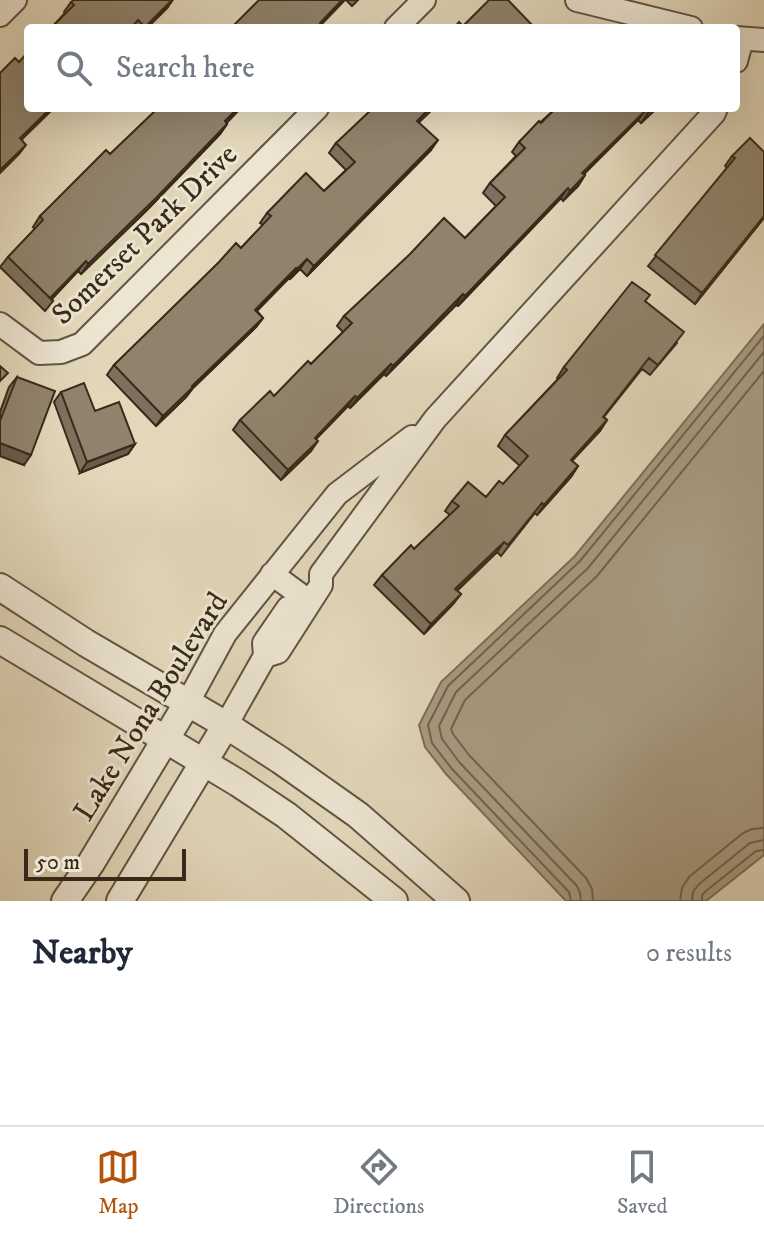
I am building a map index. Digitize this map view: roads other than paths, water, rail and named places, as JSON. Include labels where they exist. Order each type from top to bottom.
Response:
[{"type":"street","points":[[0,15],[15,0]]},
{"type":"street","points":[[400,24],[424,0]]},
{"type":"street","points":[[577,0],[675,24]]},
{"type":"street","name":"Somerset Park Drive","points":[[0,324],[39,353],[61,352],[82,344],[313,112]]},
{"type":"street","name":"Lake Nona Boulevard","points":[[120,901],[265,656],[278,652],[304,598],[321,585],[321,574],[435,419],[713,112]]},
{"type":"street","name":"Lake Nona Boulevard","points":[[65,901],[166,739],[225,634],[337,494],[435,419]]},
{"type":"street","points":[[272,574],[304,598]]},
{"type":"street","points":[[0,587],[86,643],[270,753],[358,815],[456,901]]},
{"type":"street","points":[[0,640],[205,762],[286,815],[394,901]]},
{"type":"water","points":[[764,324],[764,855],[706,901],[566,901],[446,774],[425,747],[419,725],[441,682],[575,556]]}]
